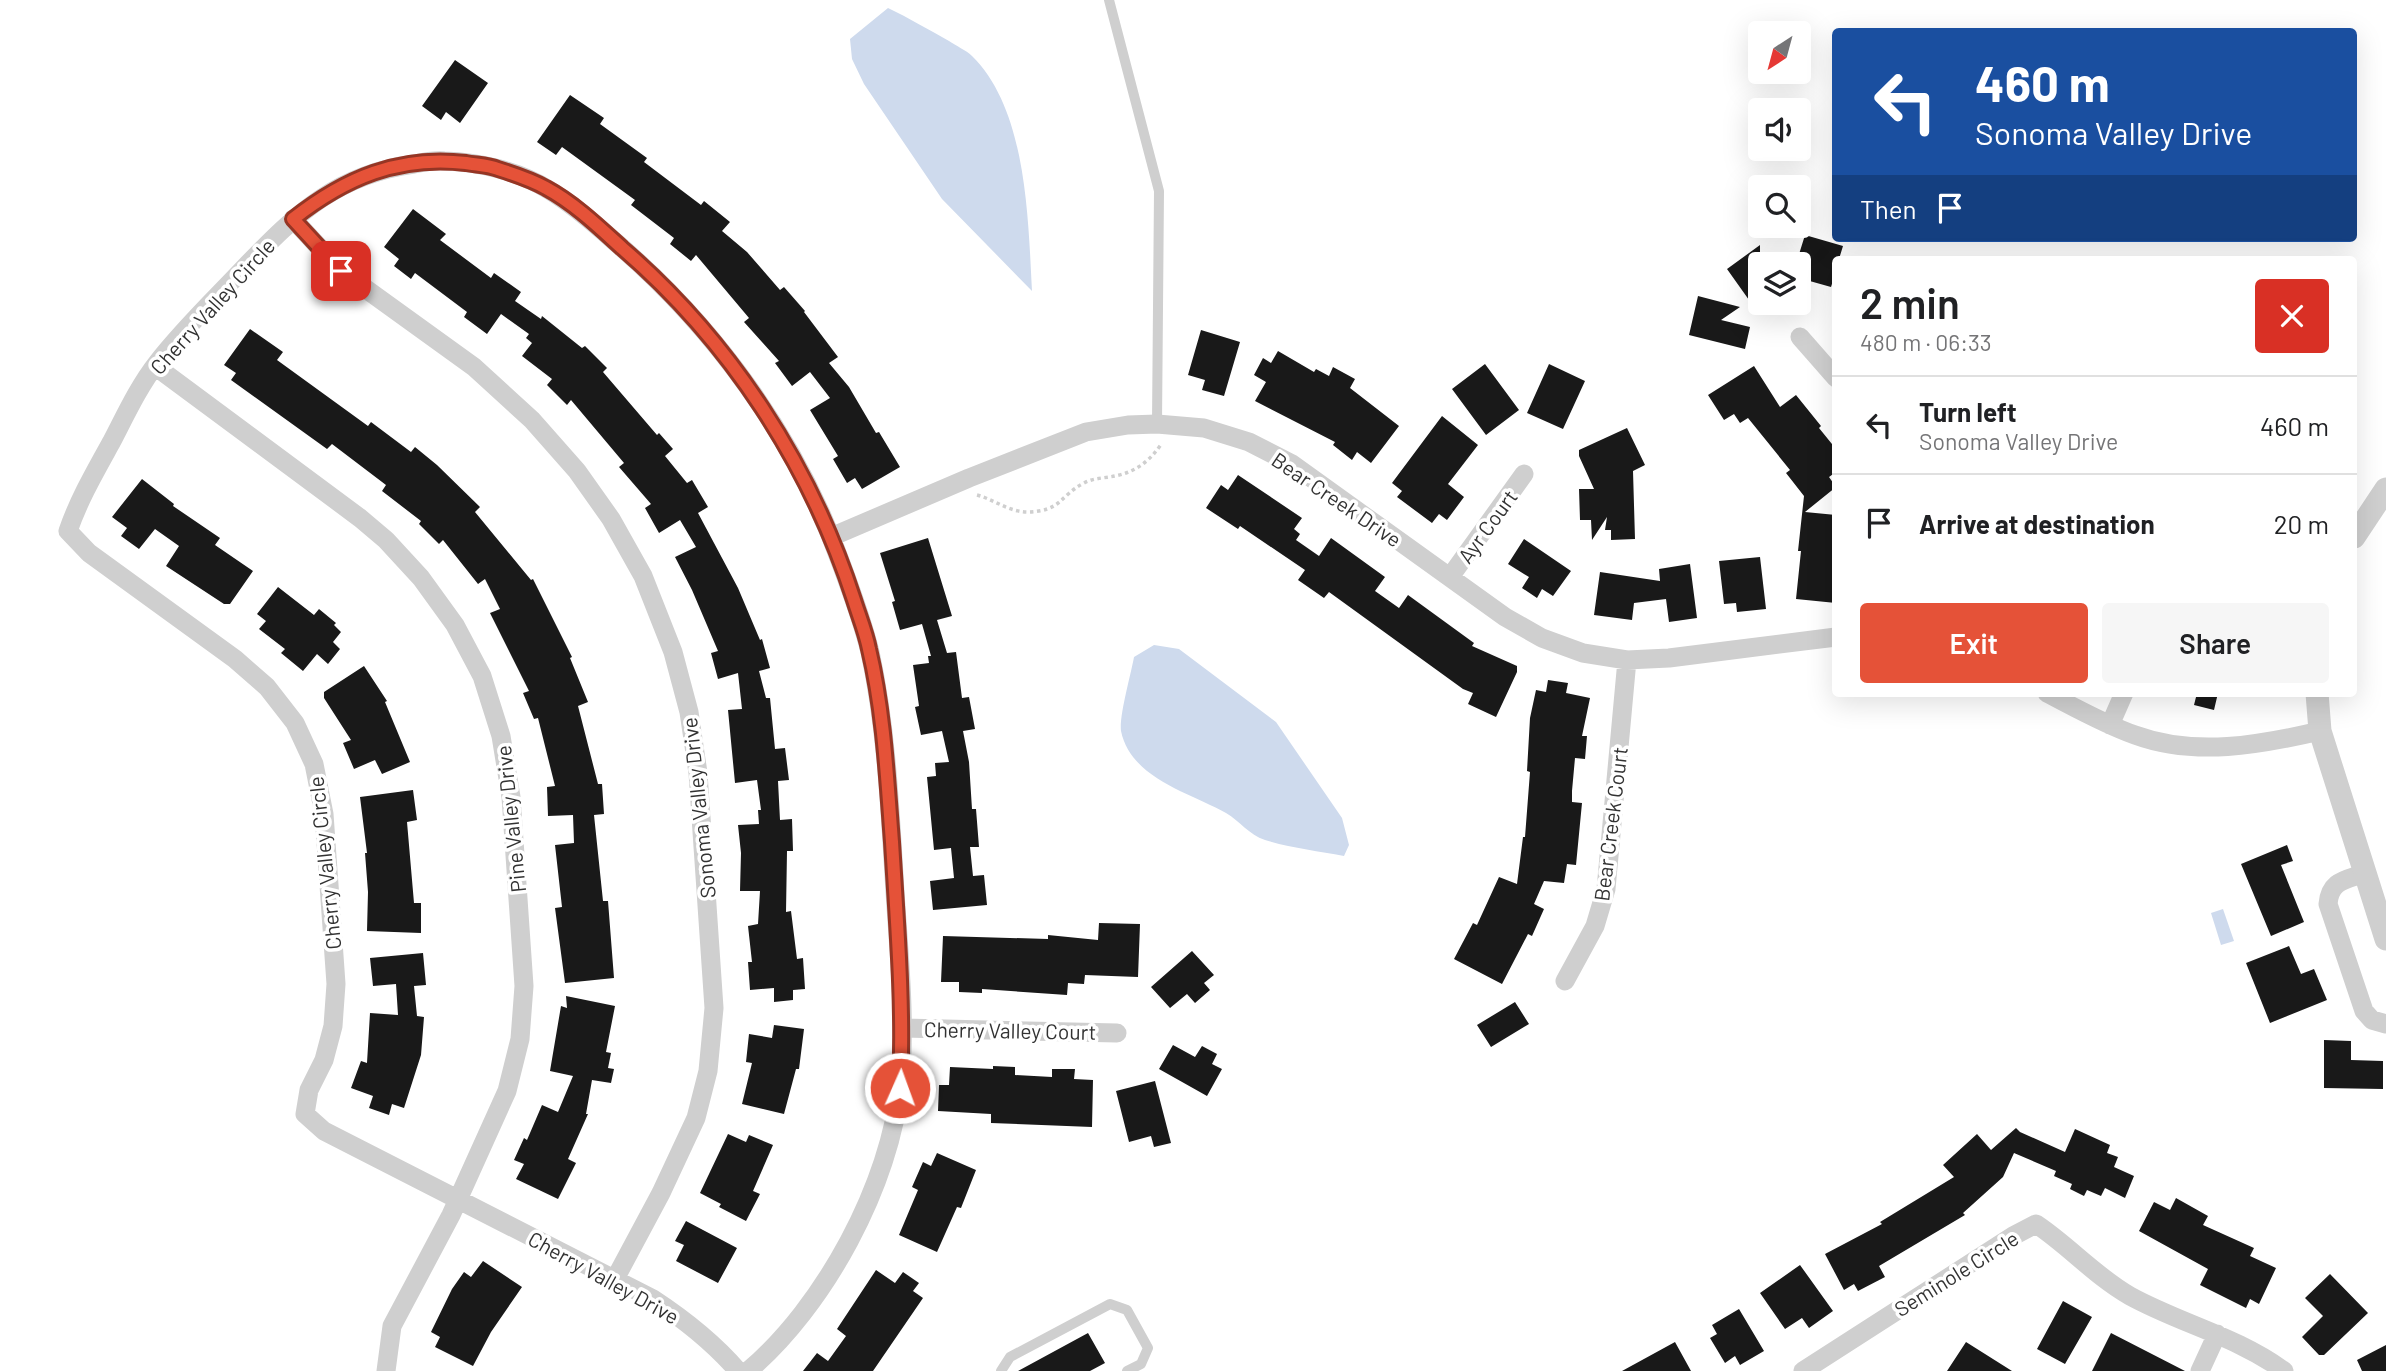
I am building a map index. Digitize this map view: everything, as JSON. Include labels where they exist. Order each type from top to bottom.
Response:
[{"type":"street","name":"Cherry Valley Circle","points":[[458,1199],[324,1130],[305,1114],[309,1090],[324,1060],[333,1026],[336,984],[324,814],[314,764],[295,723],[267,687],[235,659],[89,553],[68,531],[76,509],[138,390],[155,366],[174,342],[293,219],[321,197],[353,180],[390,167],[440,160],[495,167],[546,188],[583,214],[648,270],[685,307],[732,363],[771,420],[811,494],[842,564],[869,649],[884,742],[903,1028],[898,1099],[888,1144],[866,1208],[836,1266],[806,1309],[772,1350],[748,1371]]},
{"type":"street","name":"Sonoma Valley Drive","points":[[293,219],[341,271],[474,367],[532,420],[577,471],[611,519],[643,576],[673,652],[689,712],[698,773],[715,1008],[708,1071],[696,1118],[661,1194],[615,1279]]},
{"type":"street","points":[[1800,337],[1832,373]]},
{"type":"street","name":"Pine Valley Drive","points":[[155,366],[386,540],[421,578],[455,625],[482,676],[501,736],[511,797],[524,986],[520,1039],[507,1091],[458,1199],[392,1326],[386,1371]]},
{"type":"street","name":"Bear Creek Drive","points":[[831,537],[1086,432],[1128,425],[1160,433],[1204,428],[1249,442],[1292,464],[1504,617],[1542,638],[1583,653],[1627,660],[1669,658],[1832,638]]},
{"type":"street","name":"Ayr Court","points":[[1450,577],[1524,474]]},
{"type":"street","points":[[2357,532],[2386,489]]},
{"type":"street","name":"Bear Creek Court","points":[[1565,981],[1595,926],[1606,889],[1627,660]]},
{"type":"street","points":[[2055,697],[2137,736],[2173,744],[2214,747],[2260,744],[2320,731]]},
{"type":"street","points":[[2110,725],[2122,697]]},
{"type":"street","points":[[2317,697],[2320,731],[2386,939]]},
{"type":"street","points":[[2365,873],[2336,884],[2329,892],[2328,904],[2364,1012],[2372,1020],[2386,1024]]},
{"type":"street","name":"Cherry Valley Court","points":[[903,1028],[1117,1032]]},
{"type":"street","name":"Cherry Valley Drive","points":[[458,1199],[653,1299],[689,1323],[738,1371]]},
{"type":"street","name":"Seminole Circle","points":[[1804,1371],[2012,1236],[2036,1224],[2060,1240],[2101,1278],[2131,1297],[2217,1334]]},
{"type":"street","points":[[2200,1371],[2217,1334],[2257,1352],[2284,1371]]},
{"type":"lane","points":[[1109,0],[1158,191],[1160,433]]},
{"type":"lane","points":[[1001,1371],[1010,1357],[1110,1304],[1127,1310],[1148,1348],[1141,1364],[1127,1371]]},
{"type":"path","points":[[977,495],[992,499],[1013,511],[1044,510],[1058,505],[1084,483],[1139,468],[1153,456],[1160,433]]},
{"type":"water","points":[[888,8],[970,54],[990,79],[1004,105],[1014,135],[1026,199],[1032,291],[942,199],[864,84],[852,59],[850,39]]},
{"type":"water","points":[[1154,645],[1179,649],[1276,722],[1342,818],[1349,845],[1344,856],[1259,838],[1226,813],[1149,773],[1137,761],[1127,747],[1121,731],[1122,716],[1134,657]]},
{"type":"water","points":[[2223,909],[2234,941],[2221,945],[2211,913]]},
{"type":"building","points":[[455,60],[488,83],[460,123],[446,112],[441,120],[422,106]]},
{"type":"building","points":[[570,95],[604,118],[600,124],[647,158],[644,162],[701,205],[704,201],[730,222],[722,231],[747,252],[780,290],[784,287],[838,357],[829,363],[849,387],[900,467],[862,489],[855,478],[847,483],[833,459],[838,456],[810,410],[830,398],[810,372],[792,386],[775,363],[779,361],[744,322],[749,318],[696,255],[691,261],[670,244],[674,238],[631,205],[635,200],[562,147],[556,155],[537,142]]},
{"type":"building","points":[[413,209],[446,234],[440,240],[491,278],[494,273],[521,292],[515,301],[541,319],[542,316],[582,348],[585,346],[607,368],[603,372],[657,435],[659,433],[673,449],[665,456],[687,483],[692,480],[708,507],[698,513],[738,588],[760,640],[762,639],[770,668],[759,671],[766,698],[770,698],[775,749],[785,748],[789,780],[778,781],[780,820],[792,819],[793,851],[787,851],[786,912],[791,911],[797,959],[803,958],[805,989],[793,990],[793,1000],[774,1002],[774,988],[750,990],[748,962],[752,962],[748,926],[758,924],[760,891],[740,891],[741,853],[738,825],[759,824],[758,810],[761,810],[757,780],[735,783],[728,710],[742,709],[738,673],[718,679],[711,653],[718,651],[675,557],[696,547],[680,520],[659,533],[645,508],[651,504],[619,467],[624,463],[571,400],[567,405],[547,385],[552,379],[522,356],[532,343],[526,338],[529,334],[501,314],[487,334],[464,317],[467,312],[415,273],[411,279],[394,266],[399,259],[384,247]]},
{"type":"building","points":[[1811,237],[1843,246],[1840,256],[1832,256],[1831,287],[1811,281],[1811,252],[1800,252],[1804,238]]},
{"type":"building","points":[[1760,245],[1760,252],[1750,252]]},
{"type":"building","points":[[1748,254],[1748,299],[1727,269]]},
{"type":"building","points":[[1698,296],[1740,307],[1721,320],[1750,327],[1745,349],[1689,335]]},
{"type":"building","points":[[250,329],[283,352],[277,360],[368,426],[371,422],[411,452],[415,447],[437,465],[480,507],[475,512],[531,580],[533,579],[572,657],[570,658],[588,702],[578,706],[598,784],[602,784],[604,814],[594,815],[603,901],[608,901],[614,978],[565,983],[555,908],[562,907],[555,845],[574,843],[573,815],[548,816],[547,787],[555,786],[538,718],[534,719],[523,693],[529,691],[490,613],[500,609],[485,579],[478,584],[443,540],[439,544],[419,524],[421,521],[382,491],[386,485],[332,444],[327,449],[231,380],[236,373],[224,365]]},
{"type":"building","points":[[1201,330],[1240,342],[1224,396],[1202,390],[1205,380],[1188,375]]},
{"type":"building","points":[[1278,351],[1314,372],[1316,369],[1329,376],[1333,367],[1355,379],[1350,388],[1399,426],[1371,463],[1357,452],[1352,460],[1333,445],[1335,442],[1255,401],[1266,382],[1254,375],[1263,358],[1271,363]]},
{"type":"building","points":[[1485,364],[1519,410],[1486,435],[1452,389]]},
{"type":"building","points":[[1549,364],[1585,381],[1563,429],[1527,413]]},
{"type":"building","points":[[1754,366],[1780,407],[1796,395],[1832,444],[1832,475],[1829,477],[1832,490],[1805,512],[1832,515],[1832,603],[1796,599],[1804,496],[1786,473],[1790,470],[1748,418],[1740,423],[1734,414],[1724,420],[1708,395]]},
{"type":"building","points":[[1442,416],[1478,445],[1448,484],[1464,497],[1447,520],[1439,514],[1432,523],[1397,497],[1402,491],[1392,483]]},
{"type":"building","points":[[1627,428],[1645,465],[1633,471],[1635,539],[1611,540],[1611,530],[1605,530],[1607,517],[1592,540],[1591,520],[1580,520],[1579,489],[1594,489],[1579,456],[1579,450]]},
{"type":"building","points":[[1238,475],[1302,518],[1294,529],[1300,534],[1296,540],[1319,556],[1331,538],[1385,577],[1375,591],[1399,608],[1408,595],[1474,643],[1472,646],[1517,666],[1517,672],[1496,717],[1468,704],[1473,693],[1463,689],[1329,592],[1324,598],[1298,580],[1305,570],[1240,526],[1238,529],[1206,508],[1221,485],[1228,490]]},
{"type":"building","points":[[142,479],[174,504],[173,506],[220,538],[215,545],[253,571],[230,604],[224,604],[166,566],[179,546],[155,529],[139,549],[121,536],[127,528],[112,517]]},
{"type":"building","points":[[928,538],[952,616],[937,620],[947,653],[956,652],[962,698],[969,697],[975,729],[963,731],[969,762],[972,809],[976,809],[979,847],[970,847],[973,876],[984,875],[987,905],[933,910],[930,881],[954,878],[951,848],[934,850],[927,777],[936,776],[935,763],[949,762],[942,731],[921,735],[915,707],[919,706],[913,665],[929,663],[928,656],[931,656],[922,624],[900,630],[892,602],[895,601],[880,553]]},
{"type":"building","points":[[1524,539],[1571,571],[1553,596],[1542,589],[1537,598],[1522,588],[1529,577],[1508,564]]},
{"type":"building","points":[[1760,557],[1766,609],[1737,612],[1736,603],[1724,604],[1719,561]]},
{"type":"building","points":[[1690,564],[1697,618],[1669,622],[1666,599],[1634,603],[1632,620],[1594,615],[1600,572],[1660,581],[1659,569]]},
{"type":"building","points":[[278,587],[314,615],[319,609],[336,623],[334,625],[341,632],[333,642],[340,649],[328,664],[317,654],[303,671],[281,653],[285,649],[259,629],[266,621],[257,614]]},
{"type":"building","points":[[364,666],[387,701],[385,702],[410,762],[382,774],[375,760],[354,769],[343,743],[351,740],[324,698],[324,692]]},
{"type":"building","points":[[1548,680],[1568,683],[1566,693],[1590,698],[1582,736],[1587,736],[1585,759],[1575,758],[1572,791],[1572,802],[1582,803],[1576,865],[1567,864],[1564,883],[1544,881],[1534,904],[1544,909],[1532,936],[1528,934],[1502,984],[1454,959],[1473,923],[1477,925],[1499,877],[1517,884],[1525,837],[1530,772],[1527,771],[1530,718],[1536,690],[1546,692]]},
{"type":"building","points":[[2196,697],[2217,697],[2214,710],[2194,705]]},
{"type":"building","points":[[413,790],[417,820],[407,822],[414,903],[421,903],[421,933],[367,931],[367,853],[360,797]]},
{"type":"building","points":[[2287,845],[2293,861],[2281,865],[2304,922],[2271,936],[2241,864]]},
{"type":"building","points":[[1099,923],[1140,924],[1138,977],[1085,975],[1084,984],[1068,983],[1067,995],[982,989],[982,993],[959,992],[959,982],[941,982],[943,936],[1048,939],[1048,935],[1098,940]]},
{"type":"building","points":[[2289,946],[2301,974],[2314,969],[2327,1000],[2270,1023],[2246,963]]},
{"type":"building","points":[[1192,951],[1214,975],[1204,983],[1210,990],[1195,1003],[1187,994],[1170,1008],[1151,987]]},
{"type":"building","points":[[423,953],[426,985],[414,986],[417,1016],[424,1017],[421,1055],[404,1108],[392,1104],[389,1115],[369,1108],[373,1096],[351,1088],[361,1061],[367,1063],[370,1013],[398,1015],[396,984],[373,986],[370,958]]},
{"type":"building","points":[[566,996],[615,1006],[606,1052],[611,1053],[608,1068],[614,1069],[611,1083],[592,1080],[588,1114],[568,1159],[576,1163],[558,1199],[516,1179],[524,1164],[514,1160],[524,1138],[527,1140],[542,1105],[558,1112],[573,1076],[550,1071],[561,1006],[567,1008]]},
{"type":"building","points":[[1515,1002],[1529,1024],[1491,1047],[1477,1025]]},
{"type":"building","points":[[774,1025],[804,1029],[799,1069],[796,1069],[784,1114],[742,1104],[752,1063],[746,1062],[749,1034],[772,1038]]},
{"type":"building","points":[[2324,1040],[2351,1041],[2351,1060],[2383,1061],[2383,1089],[2324,1088]]},
{"type":"building","points":[[1173,1045],[1195,1057],[1202,1046],[1217,1054],[1212,1064],[1222,1069],[1207,1096],[1159,1069]]},
{"type":"building","points":[[993,1066],[1015,1067],[1015,1075],[1052,1077],[1052,1069],[1075,1069],[1074,1079],[1093,1080],[1092,1127],[991,1123],[991,1114],[938,1111],[939,1085],[949,1085],[950,1067],[993,1069]]},
{"type":"building","points":[[1155,1081],[1171,1143],[1154,1147],[1151,1136],[1129,1142],[1116,1091]]},
{"type":"building","points":[[2016,1128],[2065,1152],[2075,1129],[2110,1145],[2107,1153],[2118,1157],[2114,1167],[2134,1176],[2125,1198],[2105,1188],[2101,1196],[2087,1190],[2084,1196],[2070,1189],[2072,1184],[2054,1176],[2056,1171],[2014,1153],[2003,1177],[1963,1213],[1965,1215],[1879,1266],[1885,1277],[1858,1291],[1854,1284],[1844,1290],[1825,1254],[1882,1224],[1880,1222],[1954,1177],[1943,1165],[1977,1134],[1991,1150]]},
{"type":"building","points":[[728,1134],[746,1142],[749,1135],[773,1145],[753,1191],[760,1194],[746,1221],[700,1193]]},
{"type":"building","points":[[937,1153],[976,1170],[961,1208],[957,1207],[937,1252],[899,1235],[918,1190],[912,1187],[923,1162],[931,1166]]},
{"type":"building","points":[[2176,1198],[2208,1216],[2203,1225],[2254,1248],[2250,1256],[2276,1268],[2259,1304],[2250,1299],[2246,1308],[2200,1285],[2208,1269],[2139,1231],[2154,1202],[2170,1210]]},
{"type":"building","points":[[686,1221],[737,1248],[718,1283],[676,1261],[684,1245],[675,1241]]},
{"type":"building","points":[[483,1261],[522,1287],[491,1332],[473,1366],[435,1347],[440,1337],[431,1332],[452,1289],[464,1272],[471,1277]]},
{"type":"building","points":[[1800,1265],[1833,1311],[1809,1328],[1802,1318],[1785,1329],[1760,1293]]},
{"type":"building","points":[[876,1270],[895,1283],[903,1272],[919,1283],[913,1291],[923,1298],[873,1371],[803,1371],[817,1353],[828,1361],[846,1336],[837,1329]]},
{"type":"building","points":[[2330,1274],[2368,1313],[2324,1355],[2319,1355],[2302,1337],[2323,1316],[2305,1298]]},
{"type":"building","points":[[2063,1301],[2092,1317],[2065,1364],[2037,1349]]},
{"type":"building","points":[[1739,1309],[1764,1351],[1740,1365],[1735,1356],[1725,1363],[1710,1338],[1717,1334],[1712,1325]]},
{"type":"building","points":[[1088,1333],[1105,1363],[1090,1371],[1018,1371]]},
{"type":"building","points":[[2111,1333],[2185,1371],[2092,1371]]},
{"type":"building","points":[[1675,1342],[1691,1371],[1622,1371]]},
{"type":"building","points":[[1966,1342],[2012,1371],[1947,1371]]},
{"type":"building","points":[[2386,1345],[2386,1371],[2362,1371],[2357,1360]]},
{"type":"route","points":[[341,271],[293,219],[321,197],[353,180],[390,167],[440,160],[495,167],[546,188],[583,214],[648,270],[685,307],[732,363],[771,420],[831,537],[869,649],[884,742],[894,878],[903,1028],[900,1088]]}]
